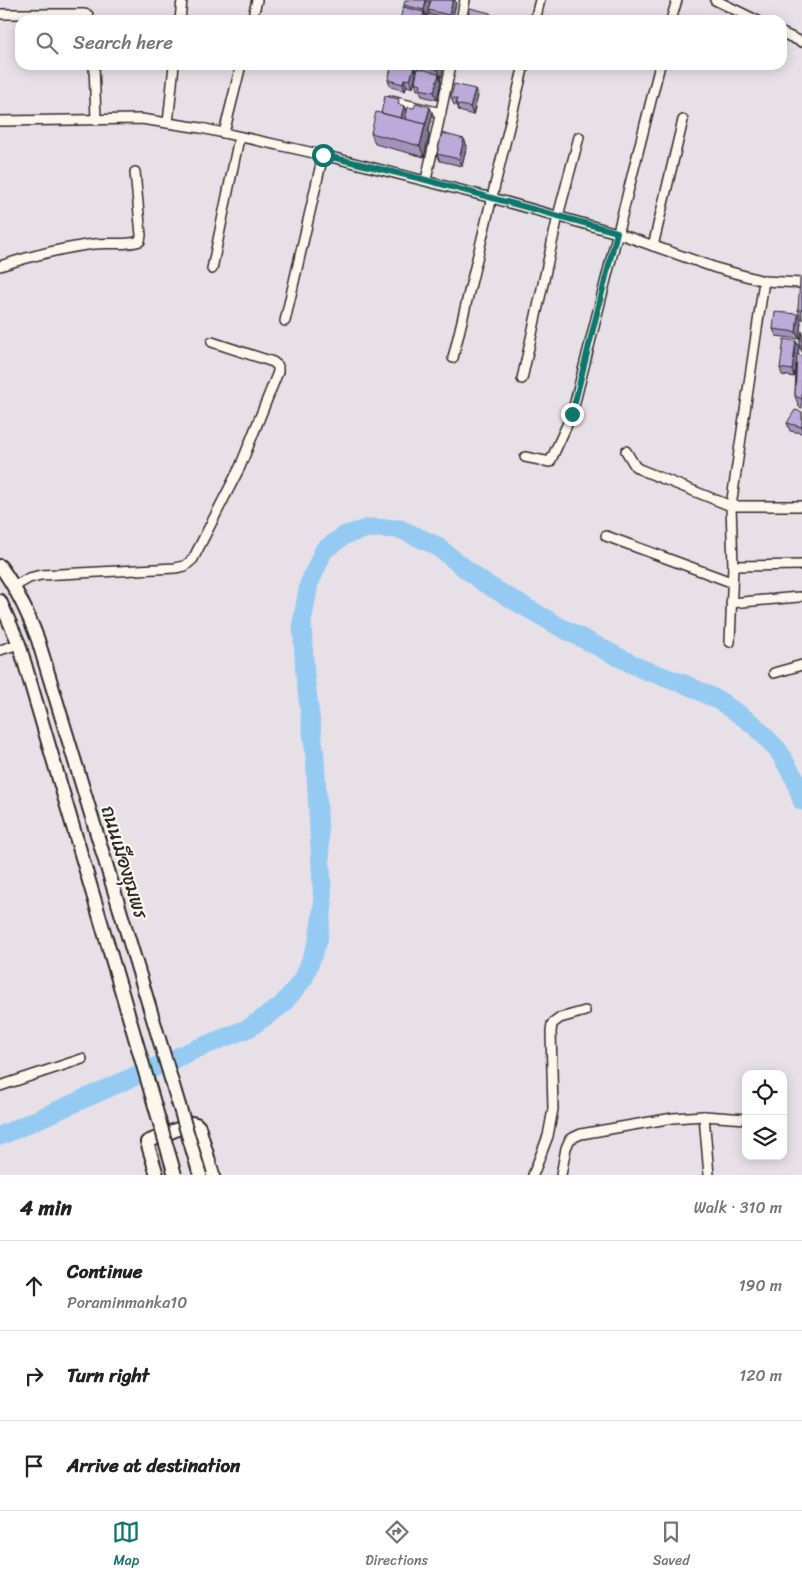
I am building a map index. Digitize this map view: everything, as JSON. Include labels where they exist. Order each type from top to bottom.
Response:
[{"type":"main road","name":"ถนนเมืองชุมพร","points":[[0,566],[15,586],[28,612],[38,640],[200,1175]]},
{"type":"main road","name":"ถนนเมืองชุมพร","points":[[0,601],[19,644],[175,1175]]},
{"type":"main road","points":[[157,1175],[146,1142],[192,1123],[199,1127],[214,1175]]},
{"type":"street","points":[[180,15],[182,0]]},
{"type":"street","points":[[253,15],[257,0]]},
{"type":"street","points":[[536,15],[540,0]]},
{"type":"street","points":[[672,15],[677,0]]},
{"type":"street","points":[[715,0],[746,15]]},
{"type":"street","points":[[461,15],[462,1]]},
{"type":"street","points":[[0,14],[84,15]]},
{"type":"street","points":[[787,35],[802,42]]},
{"type":"street","points":[[94,70],[96,119]]},
{"type":"street","points":[[168,123],[173,70]]},
{"type":"street","points":[[224,133],[240,70]]},
{"type":"street","points":[[426,180],[450,70]]},
{"type":"street","points":[[453,358],[523,70]]},
{"type":"street","points":[[525,457],[550,462],[572,414],[659,70]]},
{"type":"street","points":[[390,101],[441,113]]},
{"type":"street","points":[[0,121],[141,119],[224,133],[426,180],[617,232],[716,268],[764,281],[802,283]]},
{"type":"street","points":[[653,246],[683,120]]},
{"type":"street","points":[[522,379],[558,216],[580,137]]},
{"type":"street","points":[[212,269],[239,138]]},
{"type":"street","points":[[285,321],[323,155]]},
{"type":"street","points":[[0,266],[43,253],[95,244],[133,243],[140,241],[135,172]]},
{"type":"street","points":[[730,642],[733,566],[731,506],[764,281]]},
{"type":"street","points":[[15,586],[29,578],[41,575],[175,568],[185,566],[193,559],[240,467],[278,372],[278,366],[273,362],[212,342]]},
{"type":"street","points":[[626,450],[635,466],[639,469],[731,506],[802,506]]},
{"type":"street","points":[[606,536],[731,582]]},
{"type":"street","points":[[733,566],[802,565]]},
{"type":"street","points":[[731,602],[799,598]]},
{"type":"street","points":[[0,650],[19,644]]},
{"type":"street","points":[[774,673],[802,665]]},
{"type":"street","points":[[533,1175],[548,1136],[553,1109],[550,1032],[552,1024],[560,1018],[585,1011]]},
{"type":"street","points":[[0,1086],[82,1059]]},
{"type":"street","points":[[561,1175],[566,1148],[570,1139],[581,1134],[673,1118],[704,1116],[742,1118]]},
{"type":"street","points":[[704,1116],[709,1175]]},
{"type":"building","points":[[405,0],[426,0],[424,10],[404,5]]},
{"type":"building","points":[[431,0],[453,0],[449,15],[428,10]]},
{"type":"building","points":[[403,7],[424,12],[423,15],[401,15]]},
{"type":"building","points":[[470,8],[490,13],[489,15],[468,15]]},
{"type":"building","points":[[391,70],[413,70],[410,80],[404,79],[403,84],[388,80]]},
{"type":"building","points":[[418,70],[439,74],[434,92],[420,89],[421,84],[415,82]]},
{"type":"building","points":[[454,84],[475,89],[470,107],[456,104],[457,99],[451,97]]},
{"type":"building","points":[[385,96],[399,99],[398,104],[404,106],[401,118],[381,113]]},
{"type":"building","points":[[416,103],[430,107],[425,125],[405,119],[408,107],[414,108]]},
{"type":"building","points":[[376,112],[425,124],[420,146],[371,133]]},
{"type":"building","points":[[442,133],[464,139],[459,159],[437,154]]},
{"type":"building","points":[[800,279],[802,280],[802,310],[798,310]]},
{"type":"building","points":[[775,312],[798,314],[796,332],[773,329]]},
{"type":"building","points":[[802,331],[802,345],[799,345]]},
{"type":"building","points":[[784,339],[796,341],[792,370],[780,368]]},
{"type":"building","points":[[797,354],[802,356],[802,399],[795,396]]},
{"type":"building","points":[[795,410],[802,412],[802,427],[787,423]]},
{"type":"waterway","points":[[0,1136],[196,1049],[249,1028],[282,1005],[304,978],[318,941],[323,905],[315,757],[305,674],[302,622],[309,584],[324,550],[345,535],[369,528],[400,529],[435,545],[484,583],[560,627],[642,669],[687,685],[720,701],[754,725],[778,750],[796,781],[802,801]]},
{"type":"route","points":[[323,155],[426,180],[617,232],[572,414]]}]
